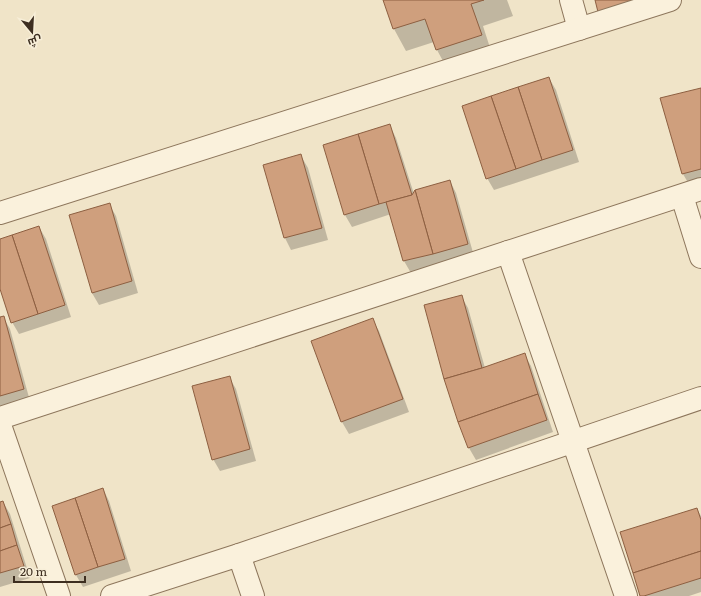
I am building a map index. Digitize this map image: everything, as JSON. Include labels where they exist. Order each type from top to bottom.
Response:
[{"type":"street","points":[[571,0],[579,29]]},
{"type":"street","points":[[0,213],[670,0]]},
{"type":"street","points":[[0,418],[691,193],[701,257]]},
{"type":"street","points":[[508,252],[626,596]]},
{"type":"street","points":[[112,596],[238,555],[701,398]]},
{"type":"street","points":[[0,424],[59,596]]},
{"type":"street","points":[[238,555],[253,596]]},
{"type":"building","points":[[383,0],[484,0],[471,4],[482,35],[436,50],[425,19],[393,29]]},
{"type":"building","points":[[595,0],[636,0],[598,12]]},
{"type":"building","points":[[549,77],[573,150],[542,160],[518,87]]},
{"type":"building","points":[[518,87],[542,160],[516,169],[491,96]]},
{"type":"building","points":[[701,88],[701,169],[682,174],[660,98]]},
{"type":"building","points":[[491,96],[516,169],[486,179],[462,106]]},
{"type":"building","points":[[390,124],[412,195],[379,204],[358,134]]},
{"type":"building","points":[[358,134],[379,204],[344,215],[323,145]]},
{"type":"building","points":[[301,154],[322,228],[284,238],[263,165]]},
{"type":"building","points":[[450,180],[468,244],[433,254],[415,190]]},
{"type":"building","points":[[415,190],[433,254],[403,261],[386,202],[412,195]]},
{"type":"building","points":[[110,203],[132,281],[92,293],[69,215]]},
{"type":"building","points":[[39,226],[65,305],[38,314],[12,235]]},
{"type":"building","points":[[12,235],[38,314],[11,323],[0,289],[0,239]]},
{"type":"building","points":[[462,295],[482,368],[444,379],[424,305]]},
{"type":"building","points":[[4,316],[24,389],[0,396],[0,317]]},
{"type":"building","points":[[373,318],[403,399],[341,422],[311,341]]},
{"type":"building","points":[[525,353],[538,394],[458,422],[444,379]]},
{"type":"building","points":[[230,376],[250,449],[212,460],[192,386]]},
{"type":"building","points":[[538,394],[547,420],[468,448],[458,422]]},
{"type":"building","points":[[103,488],[125,559],[98,567],[75,498]]},
{"type":"building","points":[[75,498],[98,567],[75,575],[52,506]]},
{"type":"building","points":[[3,501],[11,524],[0,528],[0,502]]},
{"type":"building","points":[[697,508],[701,520],[701,551],[633,573],[620,532]]},
{"type":"building","points":[[11,524],[17,545],[0,551],[0,528]]},
{"type":"building","points":[[17,545],[24,566],[0,573],[0,551]]},
{"type":"building","points":[[701,551],[701,578],[640,596],[633,573]]}]
